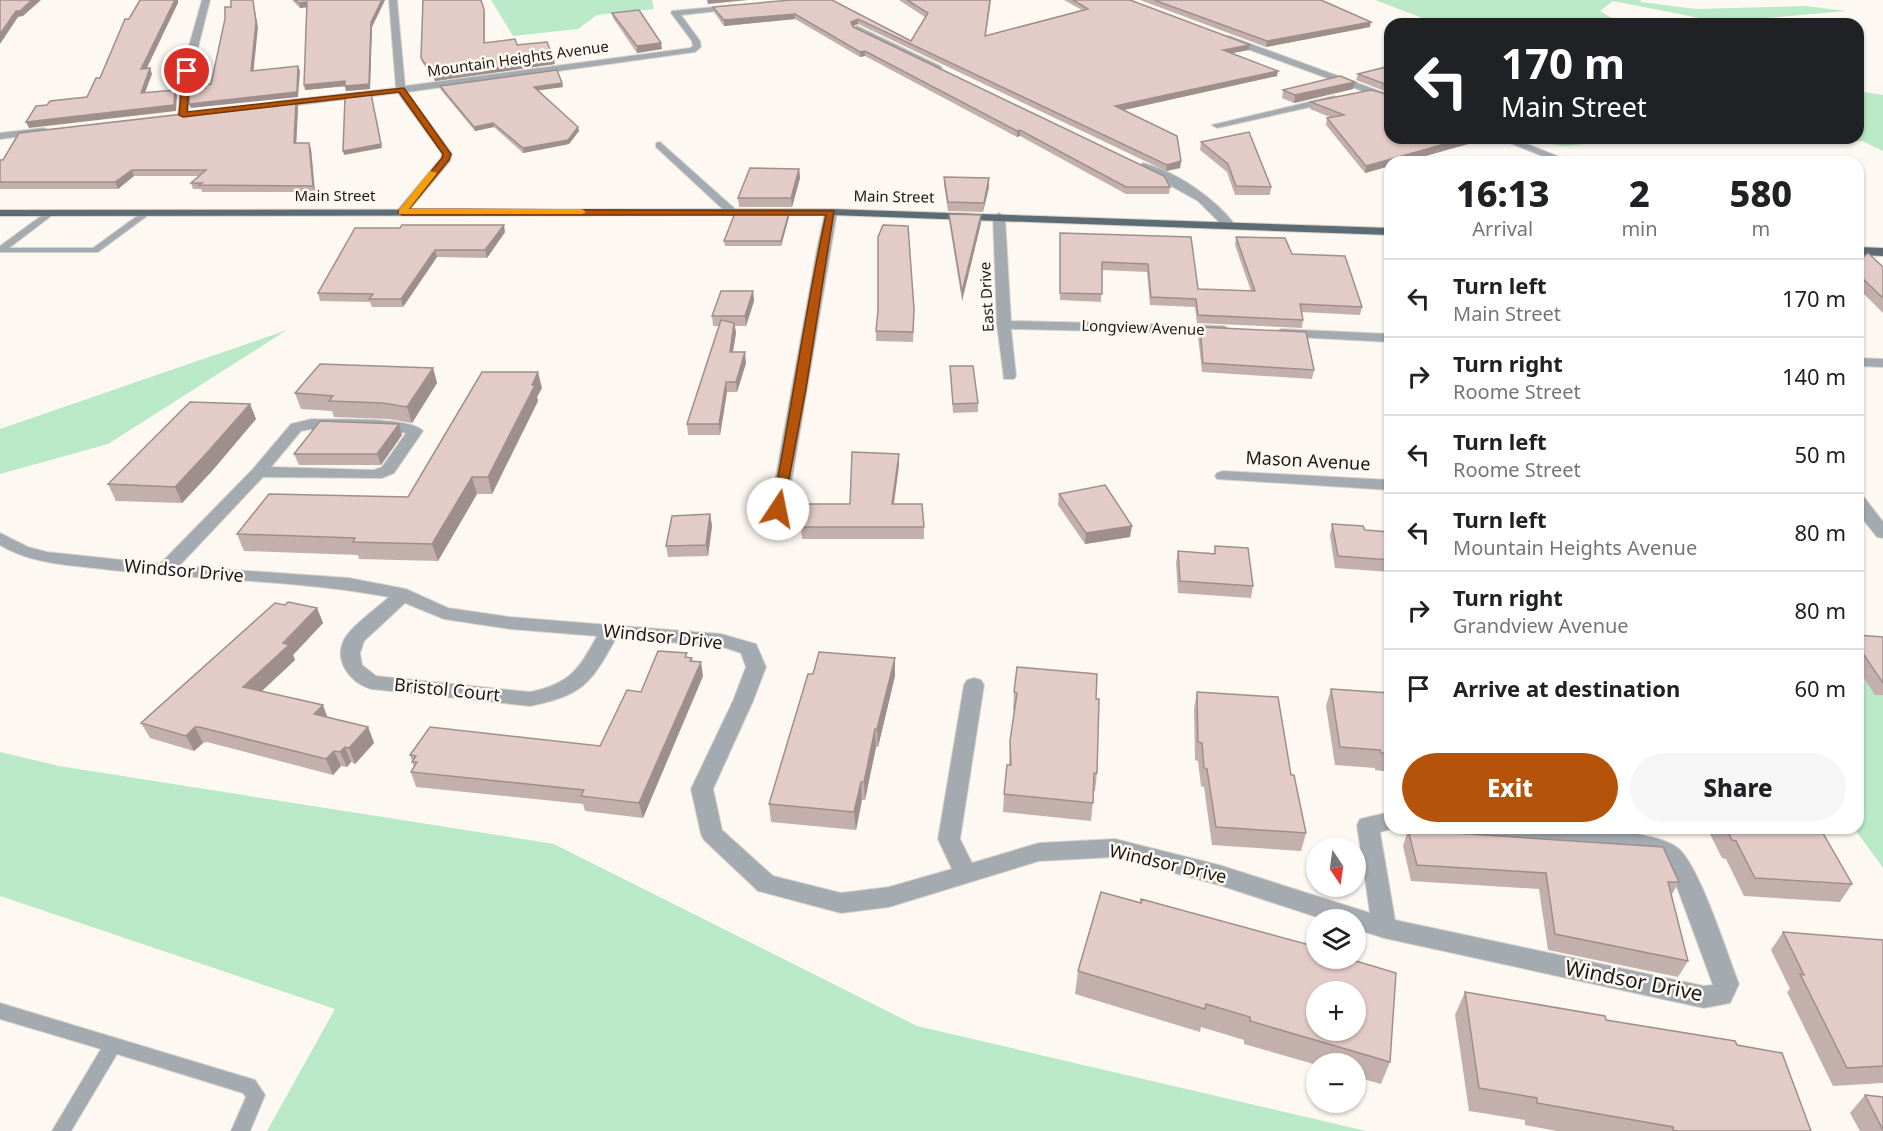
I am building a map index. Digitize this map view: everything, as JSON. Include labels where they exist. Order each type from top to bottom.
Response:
[{"type":"main road","name":"Main Street","points":[[0,213],[831,212],[1384,232]]},
{"type":"main road","points":[[1864,251],[1883,252]]},
{"type":"street","points":[[183,115],[187,71],[206,0]]},
{"type":"street","points":[[393,0],[401,90],[447,154],[446,159],[402,212]]},
{"type":"street","name":"Mountain Heights Avenue","points":[[261,106],[401,90],[692,50],[697,47],[696,41],[675,13],[749,5]]},
{"type":"street","points":[[857,28],[943,71]]},
{"type":"street","points":[[1220,36],[1384,96]]},
{"type":"street","points":[[1216,125],[1371,91]]},
{"type":"street","points":[[171,116],[194,113]]},
{"type":"street","points":[[0,136],[57,129]]},
{"type":"street","points":[[1519,144],[1551,156]]},
{"type":"street","points":[[660,145],[731,211]]},
{"type":"street","points":[[1137,163],[1178,183],[1220,212],[1230,226]]},
{"type":"street","points":[[778,509],[831,212]]},
{"type":"street","name":"East Drive","points":[[999,217],[1009,376]]},
{"type":"street","name":"Longview Avenue","points":[[1004,325],[1233,331]]},
{"type":"street","points":[[1267,332],[1384,338]]},
{"type":"street","points":[[1864,362],[1883,363]]},
{"type":"street","points":[[165,570],[259,472],[293,430],[305,424],[410,427],[415,431],[388,470],[376,475],[259,472]]},
{"type":"street","name":"Mason Avenue","points":[[1223,476],[1384,485]]},
{"type":"street","points":[[1864,507],[1883,510]]},
{"type":"street","points":[[1864,511],[1883,533]]},
{"type":"street","name":"Windsor Drive","points":[[0,538],[21,551],[47,557],[165,570],[349,584],[403,595],[444,613],[510,623],[721,640],[749,649],[756,667],[743,701],[702,789],[712,834],[766,884],[841,903],[889,897],[1039,852],[1115,848],[1219,875],[1384,928],[1704,997],[1721,995],[1726,984],[1684,876],[1672,856],[1654,845],[1541,834]]},
{"type":"street","name":"Bristol Court","points":[[403,595],[356,638],[350,653],[353,668],[371,682],[530,699],[554,695],[583,678],[610,631]]},
{"type":"street","points":[[966,874],[949,839],[974,685]]},
{"type":"street","points":[[1384,822],[1368,825],[1384,928]]},
{"type":"lane","points":[[51,213],[0,250],[95,250],[147,213]]},
{"type":"lane","points":[[2,1015],[113,1045],[249,1086],[256,1095],[240,1131]]},
{"type":"lane","points":[[61,1131],[113,1045]]},
{"type":"green space","points":[[491,0],[652,0],[654,9],[597,15],[578,29],[513,36]]},
{"type":"green space","points":[[1375,0],[1641,0],[1641,2],[1696,9],[1805,6],[1846,11],[1766,18],[1700,18],[1613,1],[1600,11],[1612,18],[1422,18]]},
{"type":"green space","points":[[1864,92],[1883,95],[1883,151],[1864,142]]},
{"type":"green space","points":[[1550,144],[1583,144],[1566,146]]},
{"type":"green space","points":[[287,330],[108,444],[0,474],[0,429]]},
{"type":"green space","points":[[1864,658],[1883,662],[1883,868],[1858,834],[1864,834]]},
{"type":"green space","points":[[0,752],[59,766],[554,844],[917,1026],[1366,1131],[267,1131],[335,1009],[0,896]]},
{"type":"building","points":[[0,0],[32,0],[20,11],[16,11],[0,34]]},
{"type":"building","points":[[140,0],[175,0],[141,69],[150,68],[141,93],[175,90],[174,105],[26,122],[36,106],[47,105],[50,101],[87,97],[96,78],[100,78],[125,19],[129,19]]},
{"type":"building","points":[[231,0],[253,0],[256,23],[251,71],[298,66],[297,92],[189,104],[190,90],[206,88],[206,85],[211,84],[225,19],[225,7],[231,7]]},
{"type":"building","points":[[295,0],[382,0],[371,22],[369,84],[345,86],[345,81],[304,85],[307,2],[299,3]]},
{"type":"building","points":[[423,0],[481,0],[484,9],[484,43],[515,39],[517,45],[547,42],[554,60],[434,77],[421,58]]},
{"type":"building","points":[[791,0],[832,0],[911,41],[928,13],[907,0],[990,0],[985,36],[1088,9],[1073,0],[1130,0],[1250,45],[1223,50],[1278,71],[1115,106],[1177,136],[1181,161],[1167,165],[858,19],[851,22],[853,27],[1164,176],[1170,187],[1126,187],[865,51],[860,52],[795,14],[724,20],[713,7]]},
{"type":"building","points":[[1154,0],[1321,0],[1371,22],[1267,41]]},
{"type":"building","points":[[639,10],[661,43],[637,46],[612,13]]},
{"type":"building","points":[[1384,68],[1384,84],[1358,74]]},
{"type":"building","points":[[557,70],[562,83],[534,87],[578,127],[568,140],[523,148],[493,123],[474,127],[440,86]]},
{"type":"building","points":[[1340,76],[1355,82],[1295,95],[1283,90]]},
{"type":"building","points":[[1371,90],[1384,93],[1384,144],[1445,144],[1402,156],[1384,156],[1384,161],[1366,166],[1327,118],[1344,115],[1311,102]]},
{"type":"building","points":[[371,94],[381,144],[343,151],[345,97]]},
{"type":"building","points":[[296,101],[294,143],[309,143],[313,186],[199,185],[202,183],[191,183],[206,170],[132,170],[115,182],[0,182],[0,160],[3,160],[19,133]]},
{"type":"building","points":[[1249,132],[1271,187],[1236,186],[1228,164],[1201,142]]},
{"type":"building","points":[[750,168],[799,169],[791,198],[738,198]]},
{"type":"building","points":[[944,177],[989,178],[984,203],[948,202]]},
{"type":"building","points":[[735,213],[789,213],[781,241],[724,241]]},
{"type":"building","points":[[949,214],[981,215],[962,292]]},
{"type":"building","points":[[402,225],[504,225],[485,250],[435,250],[401,299],[369,299],[373,294],[318,293],[355,228],[400,228]]},
{"type":"building","points":[[883,225],[908,226],[914,309],[913,332],[876,331],[878,237]]},
{"type":"building","points":[[1060,233],[1191,237],[1198,289],[1255,291],[1236,237],[1285,238],[1292,254],[1345,256],[1362,307],[1300,304],[1303,320],[1198,315],[1196,299],[1151,297],[1148,264],[1102,262],[1102,294],[1060,293]]},
{"type":"building","points":[[1868,253],[1883,267],[1883,298],[1864,280],[1864,257]]},
{"type":"building","points":[[721,291],[753,291],[745,316],[712,316]]},
{"type":"building","points":[[721,320],[734,323],[730,352],[745,352],[736,382],[726,382],[719,424],[687,424]]},
{"type":"building","points":[[1200,327],[1306,332],[1314,370],[1203,363]]},
{"type":"building","points":[[320,364],[433,368],[407,407],[383,403],[329,401],[333,396],[295,393]]},
{"type":"building","points":[[950,366],[973,366],[978,403],[953,404]]},
{"type":"building","points":[[482,372],[538,372],[532,385],[535,385],[488,477],[472,477],[432,544],[353,542],[355,538],[237,534],[269,494],[408,497]]},
{"type":"building","points":[[190,402],[250,404],[175,487],[108,484]]},
{"type":"building","points":[[320,421],[399,424],[377,454],[294,454]]},
{"type":"building","points":[[852,452],[899,454],[892,504],[922,504],[924,527],[801,527],[801,504],[850,504]]},
{"type":"building","points":[[1105,485],[1132,526],[1086,533],[1059,494]]},
{"type":"building","points":[[710,514],[706,545],[666,546],[672,516]]},
{"type":"building","points":[[1332,524],[1363,526],[1365,530],[1384,532],[1384,560],[1338,556]]},
{"type":"building","points":[[1215,546],[1248,548],[1253,586],[1180,581],[1178,551],[1215,554]]},
{"type":"building","points":[[288,602],[317,608],[283,643],[289,645],[243,687],[323,705],[314,714],[368,727],[349,748],[345,747],[340,752],[334,751],[326,759],[199,727],[195,727],[186,736],[141,723],[275,603],[285,605]]},
{"type":"building","points":[[1864,635],[1883,637],[1883,683],[1864,655]]},
{"type":"building","points":[[658,651],[687,653],[685,657],[692,658],[690,661],[701,662],[639,803],[581,796],[584,790],[411,772],[417,762],[412,762],[416,756],[410,755],[430,727],[600,746],[627,690],[641,692]]},
{"type":"building","points":[[819,652],[895,658],[877,729],[875,729],[864,782],[861,782],[854,812],[769,804],[808,674],[813,674]]},
{"type":"building","points":[[1017,667],[1097,674],[1096,699],[1099,699],[1097,773],[1094,773],[1093,803],[1004,794],[1007,765],[1011,765],[1010,741],[1017,693],[1014,692]]},
{"type":"building","points":[[1331,689],[1384,693],[1384,753],[1380,750],[1340,747]]},
{"type":"building","points":[[1197,692],[1278,697],[1291,775],[1294,775],[1306,833],[1216,827],[1207,769],[1204,768],[1202,743],[1198,742]]},
{"type":"building","points":[[1409,834],[1468,834],[1663,847],[1679,882],[1668,882],[1688,961],[1555,934],[1546,873],[1417,865]]},
{"type":"building","points":[[1729,834],[1823,834],[1852,884],[1755,878],[1736,841],[1732,840]]},
{"type":"building","points":[[1101,892],[1141,903],[1141,899],[1306,944],[1306,969],[1366,969],[1366,964],[1396,973],[1390,1062],[1366,1055],[1366,1053],[1318,1041],[1366,1041],[1366,981],[1306,981],[1306,1037],[1250,1021],[1250,1017],[1206,1004],[1205,1009],[1078,971]]},
{"type":"building","points":[[1783,932],[1883,940],[1883,1066],[1847,1068],[1800,974],[1804,975]]},
{"type":"building","points":[[1465,992],[1605,1016],[1606,1020],[1735,1041],[1737,1045],[1782,1053],[1811,1131],[1678,1131],[1673,1130],[1673,1127],[1537,1103],[1537,1098],[1479,1088]]},
{"type":"building","points":[[1865,1095],[1883,1097],[1883,1130]]},
{"type":"slow traffic","points":[[433,173],[402,212],[582,212]]},
{"type":"route","points":[[187,71],[183,115],[401,90],[447,154],[446,159],[402,212],[831,212],[778,509]]}]
